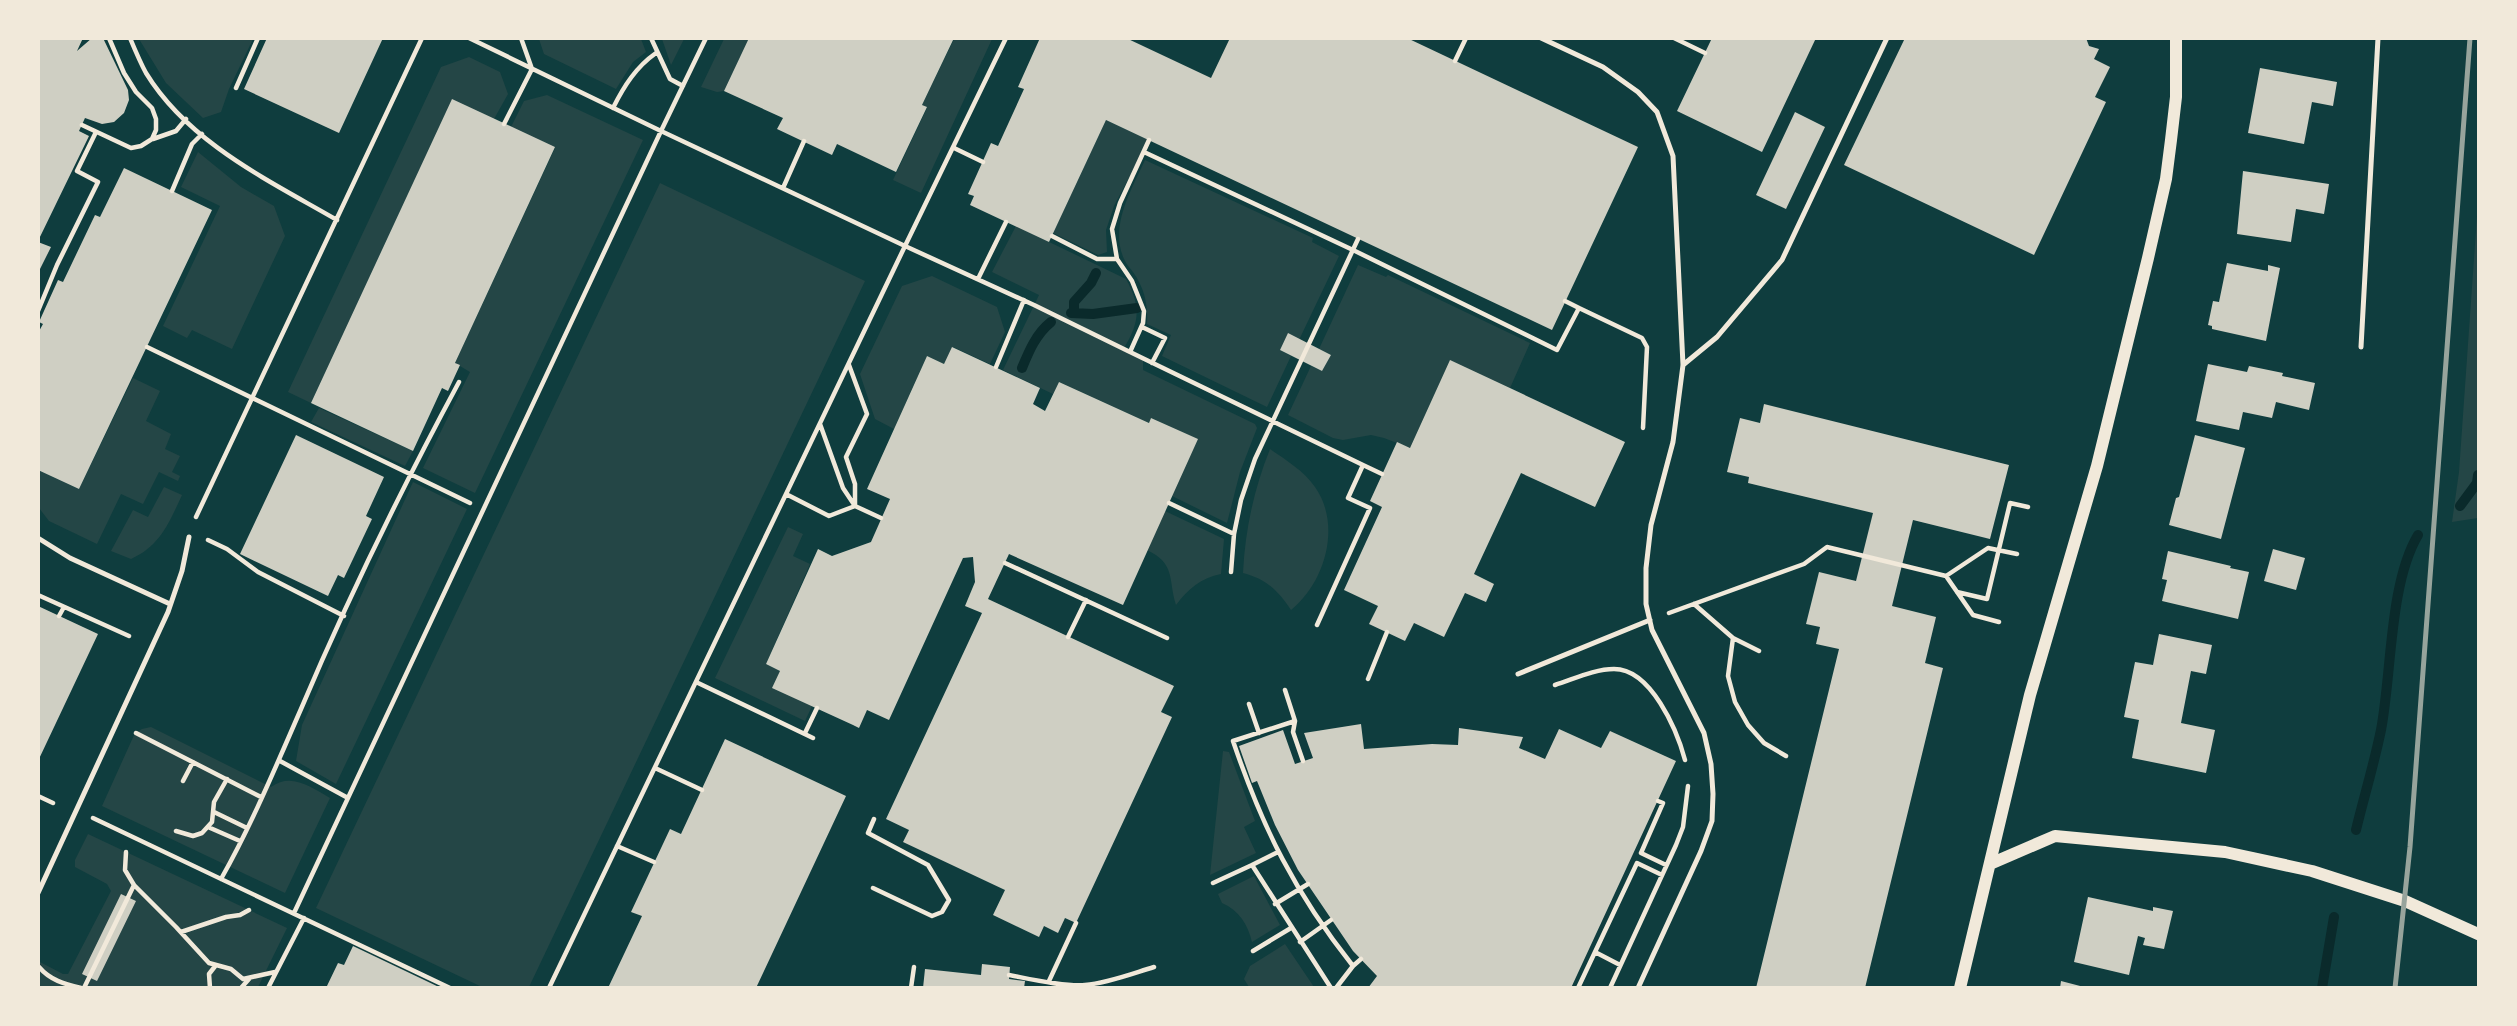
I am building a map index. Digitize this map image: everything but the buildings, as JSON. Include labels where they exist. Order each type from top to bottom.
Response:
[{"type":"street","points":[[1960,988],[2030,695],[2097,466],[2166,179],[2176,97],[2176,38]]},
{"type":"street","points":[[1990,864],[2055,836],[2225,852],[2312,871],[2405,901],[2479,934]]},
{"type":"lane","points":[[1541,38],[1603,67],[1638,92],[1657,113],[1673,156],[1683,365],[1673,442],[1651,525],[1646,568],[1646,604],[1668,662],[1704,733],[1711,764],[1712,821],[1638,988]]},
{"type":"lane","points":[[1683,365],[1717,337],[1782,260],[1887,38]]},
{"type":"lane","points":[[2361,347],[2378,38]]},
{"type":"lane","points":[[38,892],[170,604],[182,571],[190,535]]},
{"type":"lane","points":[[38,538],[70,558],[170,604]]},
{"type":"lane","points":[[1518,674],[1650,620]]},
{"type":"path","points":[[109,38],[124,73],[136,92],[152,108],[156,119],[156,130],[152,139]]},
{"type":"path","points":[[130,38],[146,73],[172,107],[224,154],[337,220]]},
{"type":"path","points":[[236,88],[258,38]]},
{"type":"path","points":[[344,616],[258,572],[227,549],[190,535],[422,38]]},
{"type":"path","points":[[469,38],[661,131],[1024,300],[1382,474]]},
{"type":"path","points":[[504,124],[532,69],[522,38]]},
{"type":"path","points":[[651,38],[670,79],[683,86]]},
{"type":"path","points":[[294,913],[706,38]]},
{"type":"path","points":[[549,988],[1006,38]]},
{"type":"path","points":[[1455,61],[1466,38]]},
{"type":"path","points":[[1674,38],[1705,53]]},
{"type":"path","points":[[613,108],[633,75],[656,53]]},
{"type":"path","points":[[82,125],[131,148],[176,131],[186,120]]},
{"type":"path","points":[[38,311],[57,265],[98,182],[77,171],[96,132]]},
{"type":"path","points":[[172,191],[192,145],[202,134]]},
{"type":"path","points":[[1130,352],[1142,327],[1143,311],[1140,297],[1117,259],[1112,229],[1150,140]]},
{"type":"path","points":[[783,188],[804,141]]},
{"type":"path","points":[[954,148],[983,162]]},
{"type":"path","points":[[1144,152],[1557,349],[1579,308]]},
{"type":"path","points":[[978,279],[1006,222]]},
{"type":"path","points":[[1052,236],[1097,259],[1117,259]]},
{"type":"path","points":[[1231,572],[1234,534],[1248,477],[1358,239]]},
{"type":"path","points":[[996,367],[1024,300]]},
{"type":"path","points":[[1565,301],[1642,338],[1647,346],[1643,428]]},
{"type":"path","points":[[1142,327],[1165,338],[1153,363]]},
{"type":"path","points":[[147,347],[470,503]]},
{"type":"path","points":[[849,364],[867,414],[846,457],[855,484],[855,506]]},
{"type":"path","points":[[221,878],[280,761],[300,709],[410,474],[459,382]]},
{"type":"path","points":[[820,423],[843,488],[855,506],[881,518]]},
{"type":"path","points":[[1317,625],[1370,509],[1348,498],[1363,465]]},
{"type":"path","points":[[786,494],[829,516],[855,506]]},
{"type":"path","points":[[1169,503],[1234,534]]},
{"type":"path","points":[[1958,592],[1987,600],[2010,503],[2028,507]]},
{"type":"path","points":[[1650,620],[1804,564],[1827,547],[1946,576],[1973,615],[2000,622]]},
{"type":"path","points":[[1946,576],[1988,548],[2017,554]]},
{"type":"path","points":[[1005,563],[1167,638]]},
{"type":"path","points":[[38,595],[129,636]]},
{"type":"path","points":[[1068,636],[1086,600]]},
{"type":"path","points":[[1693,604],[1734,638],[1759,651]]},
{"type":"path","points":[[59,616],[64,607]]},
{"type":"path","points":[[1368,679],[1387,632]]},
{"type":"path","points":[[1734,638],[1728,676],[1735,702],[1764,743],[1786,756]]},
{"type":"path","points":[[1550,687],[1613,669],[1634,674],[1653,692],[1664,711],[1686,764]]},
{"type":"path","points":[[696,682],[813,738]]},
{"type":"path","points":[[1284,690],[1295,721],[1293,732],[1303,761]]},
{"type":"path","points":[[1249,704],[1259,733]]},
{"type":"path","points":[[805,733],[817,708]]},
{"type":"path","points":[[1295,721],[1233,741],[1248,785],[1298,890],[1353,966]]},
{"type":"path","points":[[135,733],[261,797]]},
{"type":"path","points":[[280,761],[348,798]]},
{"type":"path","points":[[183,781],[193,762]]},
{"type":"path","points":[[655,768],[702,790]]},
{"type":"path","points":[[176,831],[193,836],[208,827],[212,822],[214,802],[227,779]]},
{"type":"path","points":[[1609,988],[1683,827],[1688,780]]},
{"type":"path","points":[[38,796],[53,803]]},
{"type":"path","points":[[1658,801],[1663,803],[1640,853],[1666,865]]},
{"type":"path","points":[[76,812],[108,824],[450,988]]},
{"type":"path","points":[[214,812],[247,828]]},
{"type":"path","points":[[873,888],[932,916],[942,912],[949,900],[928,865],[868,833],[874,819]]},
{"type":"path","points":[[208,827],[240,841]]},
{"type":"path","points":[[617,846],[654,862]]},
{"type":"path","points":[[126,852],[125,870],[134,885],[209,963],[230,969],[243,979],[275,972]]},
{"type":"path","points":[[1213,883],[1278,852]]},
{"type":"path","points":[[1578,988],[1637,863],[1662,875]]},
{"type":"path","points":[[1252,864],[1275,904],[1333,988],[1361,960]]},
{"type":"path","points":[[1275,904],[1308,884]]},
{"type":"path","points":[[39,967],[46,976],[63,984],[82,988],[134,885]]},
{"type":"path","points":[[181,932],[249,910]]},
{"type":"path","points":[[268,988],[304,918]]},
{"type":"path","points":[[1300,942],[1331,920]]},
{"type":"path","points":[[1049,981],[1076,923]]},
{"type":"path","points":[[1253,951],[1291,928]]},
{"type":"path","points":[[1595,952],[1620,965]]},
{"type":"path","points":[[210,988],[209,974],[216,965]]},
{"type":"path","points":[[911,988],[914,967]]},
{"type":"path","points":[[1009,975],[1073,985],[1104,985],[1154,967]]},
{"type":"path","points":[[241,988],[249,979]]},
{"type":"path","points":[[1030,988],[1031,979]]},
{"type":"shaded area","points":[[139,39],[253,39],[221,112],[203,118],[166,83]]},
{"type":"shaded area","points":[[539,39],[641,39],[646,52],[633,62],[616,89],[544,54]]},
{"type":"shaded area","points":[[662,39],[684,39],[671,65]]},
{"type":"shaded area","points":[[724,39],[749,39],[724,91],[717,92],[701,87]]},
{"type":"shaded area","points":[[954,39],[992,39],[921,193],[893,180],[927,108],[922,105]]},
{"type":"shaded area","points":[[469,57],[500,72],[508,94],[494,119],[452,100],[311,403],[288,392],[441,67]]},
{"type":"shaded area","points":[[547,95],[643,140],[475,493],[423,468],[470,372],[455,363],[555,148],[511,127],[524,101]]},
{"type":"shaded area","points":[[1106,120],[1149,140],[1114,206],[1106,230],[1107,252],[1098,255],[1053,233]]},
{"type":"shaded area","points":[[198,152],[241,187],[274,206],[285,236],[232,349],[192,330],[187,338],[163,326],[220,206],[181,187]]},
{"type":"shaded area","points":[[1145,160],[1313,238],[1312,242],[1339,256],[1299,340],[1288,334],[1280,350],[1291,356],[1267,407],[1162,356],[1171,335],[1147,324],[1143,291],[1125,261],[1120,246],[1119,234],[1124,208]]},
{"type":"shaded area","points":[[660,183],[865,281],[529,987],[482,987],[316,908]]},
{"type":"shaded area","points":[[2478,202],[2478,518],[2452,522],[2459,472]]},
{"type":"shaded area","points":[[1016,226],[1126,279],[1137,314],[1124,348],[1143,358],[1143,370],[1255,424],[1257,428],[1240,472],[1227,523],[1172,496],[1197,439],[1151,418],[1149,423],[1059,382],[1053,394],[1003,370],[1039,295],[992,272]]},
{"type":"shaded area","points":[[1358,265],[1386,277],[1388,275],[1530,343],[1510,388],[1450,361],[1410,448],[1371,435],[1343,440],[1333,438],[1288,415],[1311,366],[1322,371],[1331,355],[1319,349]]},
{"type":"shaded area","points":[[932,276],[997,307],[1005,332],[990,364],[953,347],[944,364],[927,356],[894,429],[875,419],[860,374],[902,286]]},
{"type":"shaded area","points":[[133,378],[160,391],[146,421],[171,434],[165,449],[180,456],[172,472],[180,476],[178,481],[159,472],[143,504],[121,494],[97,544],[49,521],[39,508],[38,470],[79,489]]},
{"type":"shaded area","points":[[319,408],[413,451],[405,466],[311,422]]},
{"type":"shaded area","points":[[1270,449],[1311,481],[1323,502],[1327,518],[1326,553],[1321,569],[1303,599],[1291,610],[1271,586],[1243,573],[1251,510]]},
{"type":"shaded area","points":[[413,482],[467,509],[336,784],[296,761],[302,725]]},
{"type":"shaded area","points":[[164,487],[182,495],[168,524],[156,540],[131,559],[111,551],[133,510],[148,517]]},
{"type":"shaded area","points":[[1165,511],[1224,539],[1221,574],[1196,585],[1176,605],[1167,567],[1147,550]]},
{"type":"shaded area","points":[[788,527],[803,534],[793,556],[810,564],[766,664],[780,671],[812,706],[805,721],[715,678]]},
{"type":"shaded area","points":[[151,727],[271,787],[293,781],[330,798],[285,893],[102,806],[135,733]]},
{"type":"shaded area","points":[[1223,751],[1229,752],[1255,821],[1244,827],[1256,853],[1210,875]]},
{"type":"shaded area","points":[[88,834],[287,928],[258,987],[39,987],[38,961],[68,974],[111,891],[107,884],[75,867],[75,860]]},
{"type":"shaded area","points":[[1254,876],[1280,925],[1252,942],[1242,919],[1222,903],[1218,894]]},
{"type":"shaded area","points":[[1285,944],[1314,987],[1249,987],[1244,979],[1250,966]]},
{"type":"waterway","points":[[1074,312],[1074,302],[1096,273]]},
{"type":"waterway","points":[[1071,313],[1093,314],[1137,308]]},
{"type":"waterway","points":[[1022,368],[1037,337],[1051,322]]},
{"type":"waterway","points":[[2460,506],[2477,483],[2478,475]]},
{"type":"waterway","points":[[2356,830],[2381,730],[2396,603],[2409,555],[2418,535]]},
{"type":"waterway","points":[[2322,988],[2334,917]]},
{"type":"railway","points":[[2395,988],[2410,847],[2470,38]]}]
